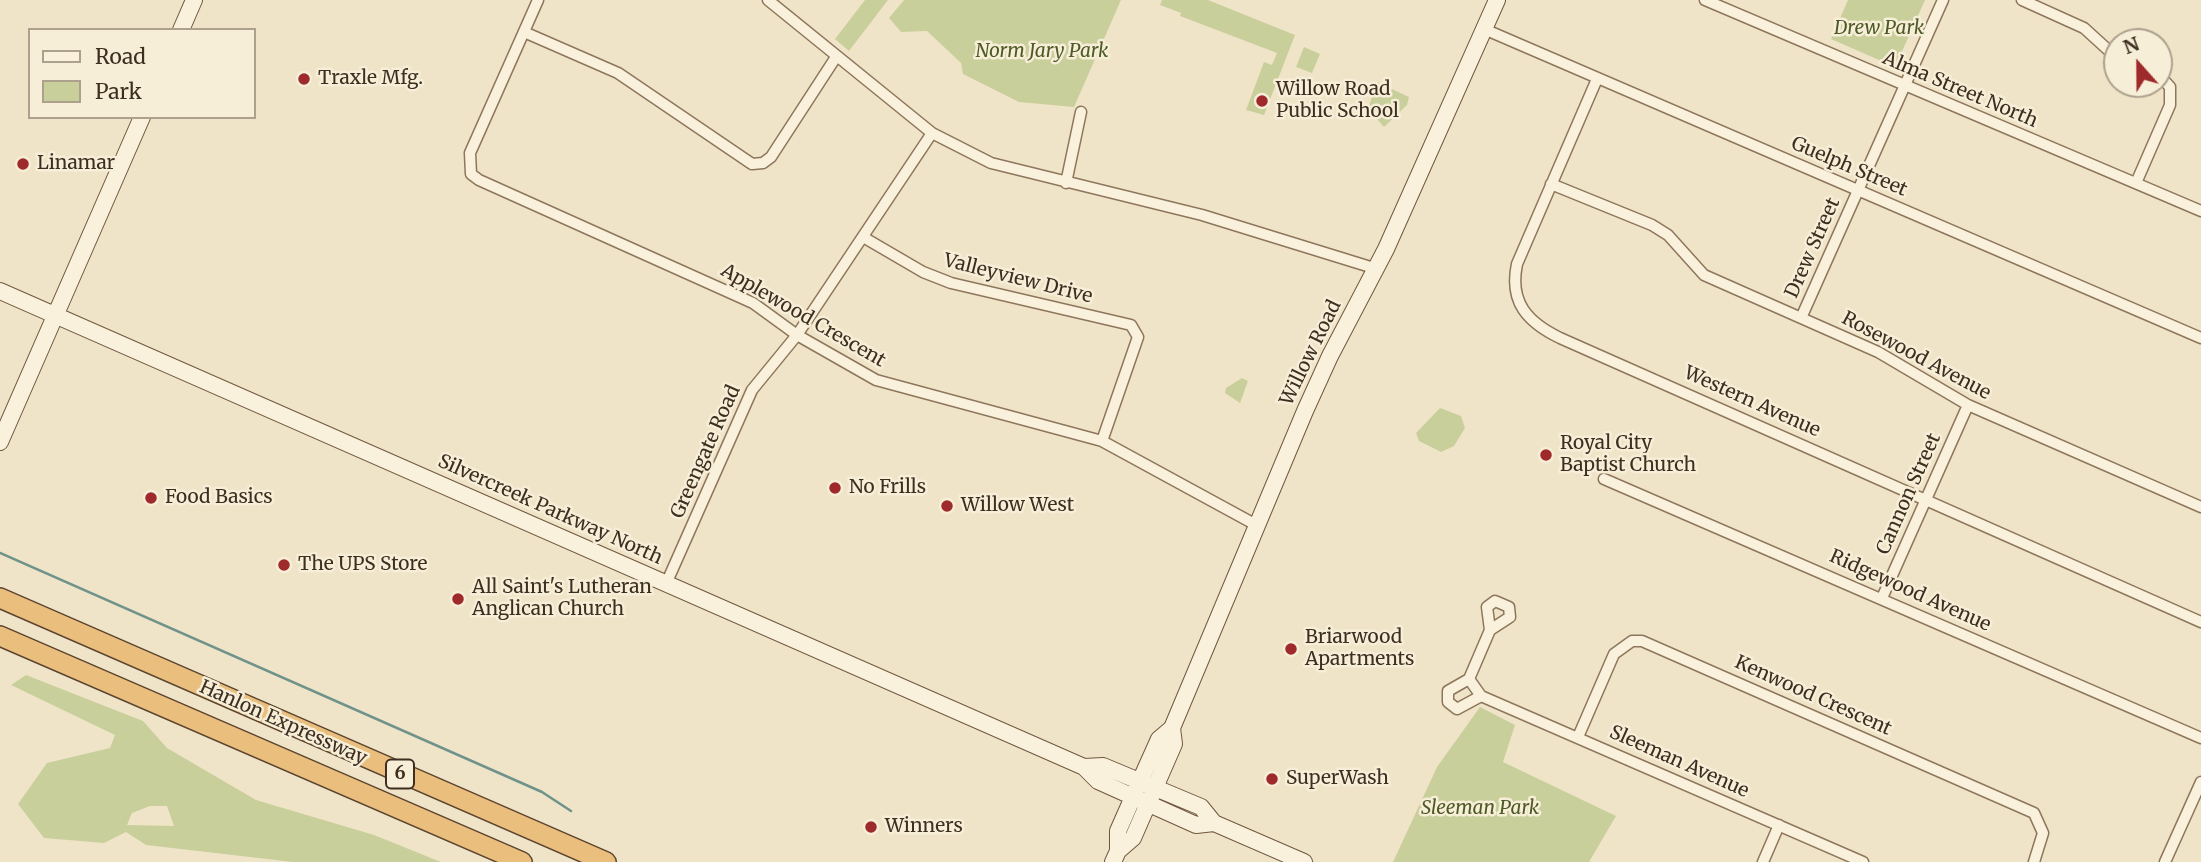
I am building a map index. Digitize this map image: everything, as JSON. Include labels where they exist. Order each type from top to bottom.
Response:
[{"type":"highway","points":[[0,589],[22,607]]},
{"type":"highway","name":"Hanlon Expressway","points":[[0,598],[606,862]]},
{"type":"highway","name":"Hanlon Expressway","points":[[0,636],[522,862]]},
{"type":"main road","points":[[182,28],[194,0]]},
{"type":"main road","name":"Willow Road","points":[[1116,857],[1118,831],[1143,789],[1159,738],[1172,728],[1330,356],[1377,269],[1497,0]]},
{"type":"main road","points":[[0,442],[141,119]]},
{"type":"main road","name":"Silvercreek Parkway North","points":[[0,291],[1083,767],[1098,781],[1143,789],[1201,807],[1214,823],[1304,862]]},
{"type":"main road","name":"Silvercreek Parkway North","points":[[1143,789],[1149,803],[1196,825],[1214,823]]},
{"type":"main road","name":"Willow Road","points":[[1116,857],[1133,838],[1149,803]]},
{"type":"street","name":"Applewood Crescent","points":[[538,0],[470,153],[471,174],[479,180],[753,303],[797,335],[876,380],[1102,441],[1258,526]]},
{"type":"street","points":[[768,0],[932,133],[991,163],[1202,215],[1377,269]]},
{"type":"street","name":"Alma Street North","points":[[1705,0],[2201,211]]},
{"type":"street","name":"Drew Street","points":[[1801,318],[1943,0]]},
{"type":"street","points":[[2022,0],[2084,28],[2103,45]]},
{"type":"street","name":"Guelph Street","points":[[1484,29],[2201,338]]},
{"type":"street","points":[[524,32],[618,73],[752,164],[762,163],[771,157],[836,57]]},
{"type":"street","name":"Western Avenue","points":[[1597,79],[1517,264],[1514,277],[1517,299],[1528,319],[1560,338],[2201,622]]},
{"type":"street","points":[[2136,183],[2170,105],[2170,98]]},
{"type":"street","points":[[1066,183],[1081,112]]},
{"type":"street","name":"Greengate Road","points":[[666,584],[752,390],[797,335],[932,133]]},
{"type":"street","name":"Rosewood Avenue","points":[[1551,184],[1652,225],[1675,242],[1704,275],[1878,352],[1968,405],[2201,507]]},
{"type":"street","name":"Valleyview Drive","points":[[863,237],[923,272],[951,283],[1131,325],[1138,337],[1102,441]]},
{"type":"street","name":"Cannon Street","points":[[1882,598],[1968,405]]},
{"type":"street","name":"Ridgewood Avenue","points":[[1604,479],[2201,738]]},
{"type":"street","points":[[1468,678],[1481,696],[1464,708],[1457,709],[1448,702],[1448,691],[1468,678],[1490,630]]},
{"type":"street","name":"Kenwood Crescent","points":[[1578,737],[1614,654],[1632,641],[1642,641],[2035,813],[2043,833],[2034,862]]},
{"type":"street","name":"Sleeman Avenue","points":[[1481,696],[1863,862]]},
{"type":"street","points":[[2165,862],[2201,782]]},
{"type":"street","points":[[1762,862],[1779,825]]},
{"type":"green space","points":[[865,0],[888,0],[849,51],[835,39]]},
{"type":"green space","name":"Norm Jary Park","points":[[904,0],[1121,0],[1074,107],[1019,102],[963,74],[961,63],[927,31],[901,32],[889,18]]},
{"type":"green space","points":[[1162,0],[1208,0],[1295,35],[1264,115],[1246,110],[1264,62],[1272,65],[1277,53],[1180,16],[1181,13],[1160,5]]},
{"type":"green space","name":"Drew Park","points":[[1848,0],[1925,0],[1895,67],[1831,39]]},
{"type":"green space","points":[[1304,47],[1320,54],[1312,73],[1296,67]]},
{"type":"green space","points":[[1377,82],[1409,97],[1407,105],[1384,127],[1368,109]]},
{"type":"green space","points":[[1242,378],[1248,381],[1240,403],[1225,393],[1226,388]]},
{"type":"green space","points":[[1440,408],[1461,416],[1465,428],[1454,446],[1441,452],[1419,441],[1416,433]]},
{"type":"green space","points":[[26,675],[143,721],[167,748],[256,800],[374,835],[441,862],[293,862],[146,845],[126,832],[104,843],[44,838],[18,804],[47,763],[110,748],[115,735],[11,685]],"holes":[[[150,806],[167,806],[174,826],[127,825],[132,813]]]},
{"type":"green space","name":"Sleeman Park","points":[[1480,707],[1515,725],[1503,762],[1616,816],[1589,862],[1393,862],[1437,767]]},
{"type":"waterway","points":[[0,553],[542,792],[571,811]]},
{"type":"place","name":"Traxle Mfg.","points":[[304,79]]},
{"type":"place","name":"Willow Road Public School","points":[[1262,101]]},
{"type":"place","name":"Linamar","points":[[23,164]]},
{"type":"place","name":"Royal City Baptist Church","points":[[1546,455]]},
{"type":"place","name":"No Frills","points":[[835,488]]},
{"type":"place","name":"Food Basics","points":[[151,498]]},
{"type":"place","name":"Willow West","points":[[947,506]]},
{"type":"place","name":"The UPS Store","points":[[284,565]]},
{"type":"place","name":"All Saint's Lutheran Anglican Church","points":[[458,599]]},
{"type":"place","name":"Briarwood Apartments","points":[[1291,649]]},
{"type":"place","name":"SuperWash","points":[[1272,779]]},
{"type":"place","name":"Winners","points":[[871,827]]}]
